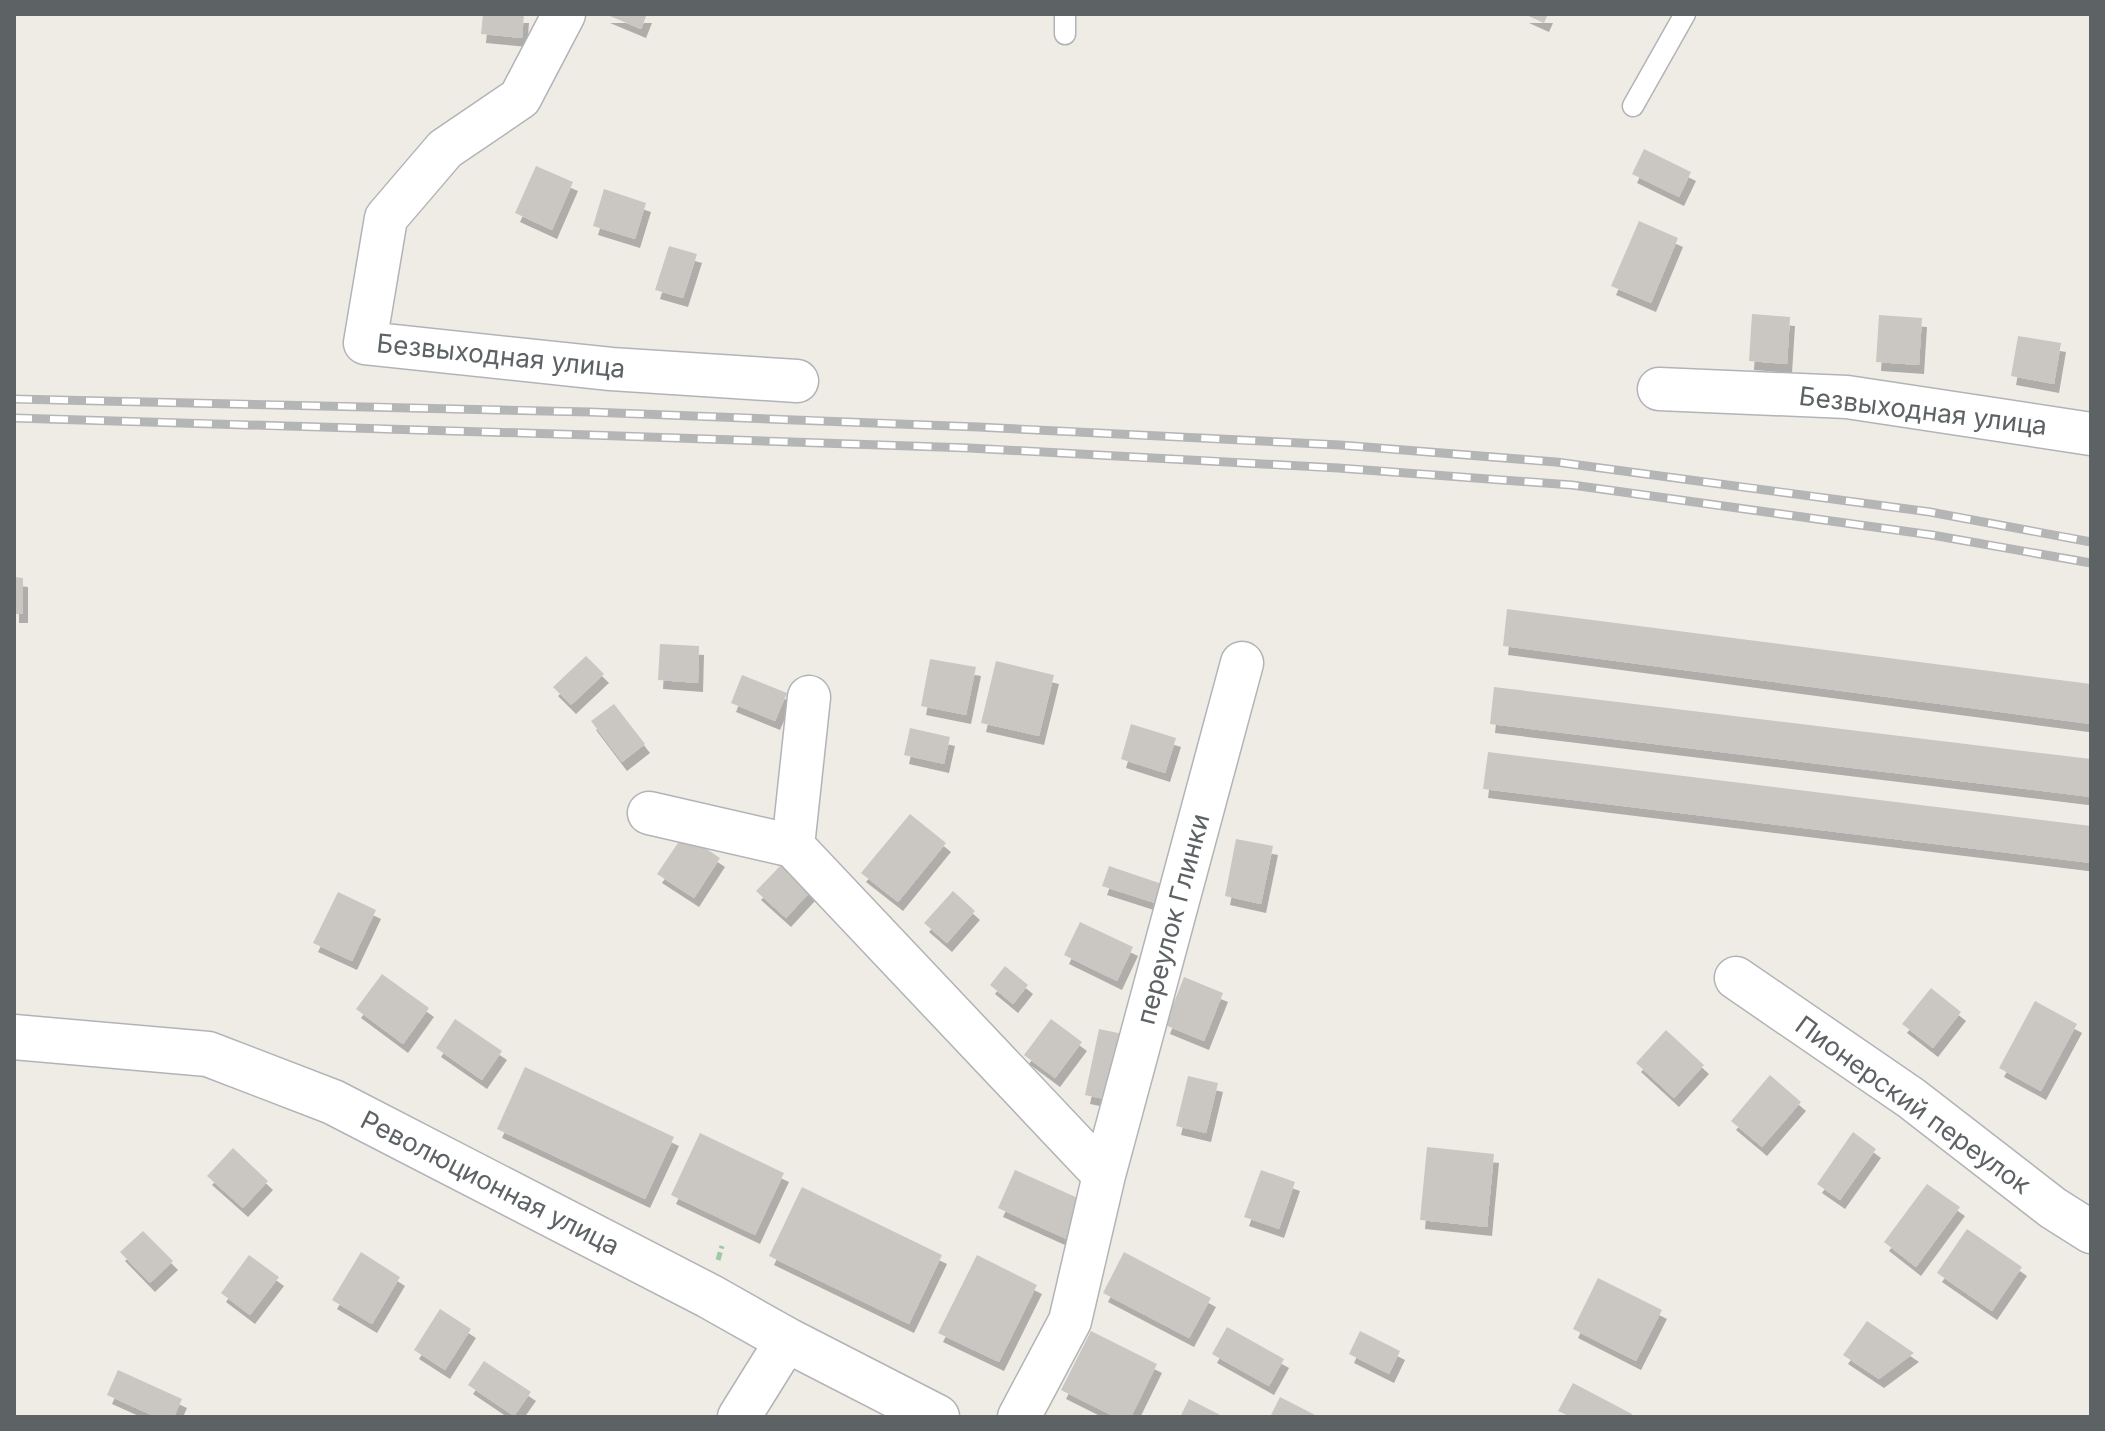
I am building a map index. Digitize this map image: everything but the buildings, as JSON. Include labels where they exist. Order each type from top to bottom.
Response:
[{"type":"street","name":"Безвыходная улица","points":[[564,14],[520,98],[445,149],[386,218],[365,343],[611,369],[797,381]]},
{"type":"street","name":"Безвыходная улица","points":[[1659,389],[1847,397],[2091,434]]},
{"type":"street","name":"переулок Глинки","points":[[1019,1417],[1070,1321],[1104,1175],[1242,663]]},
{"type":"street","points":[[793,846],[809,697]]},
{"type":"street","points":[[649,813],[793,846],[1104,1175]]},
{"type":"street","name":"Пионерский переулок","points":[[1736,978],[1911,1098],[2053,1208],[2091,1232]]},
{"type":"street","name":"Революционная улица","points":[[14,1037],[208,1054],[333,1102],[937,1417]]},
{"type":"street","points":[[739,1417],[787,1340]]},
{"type":"lane","points":[[1633,106],[1685,14]]},
{"type":"railway","points":[[14,399],[590,412],[1340,445],[1556,462],[1930,512],[2091,542]]},
{"type":"railway","points":[[14,418],[969,448],[1338,468],[1572,485],[1932,535],[2091,563]]}]
